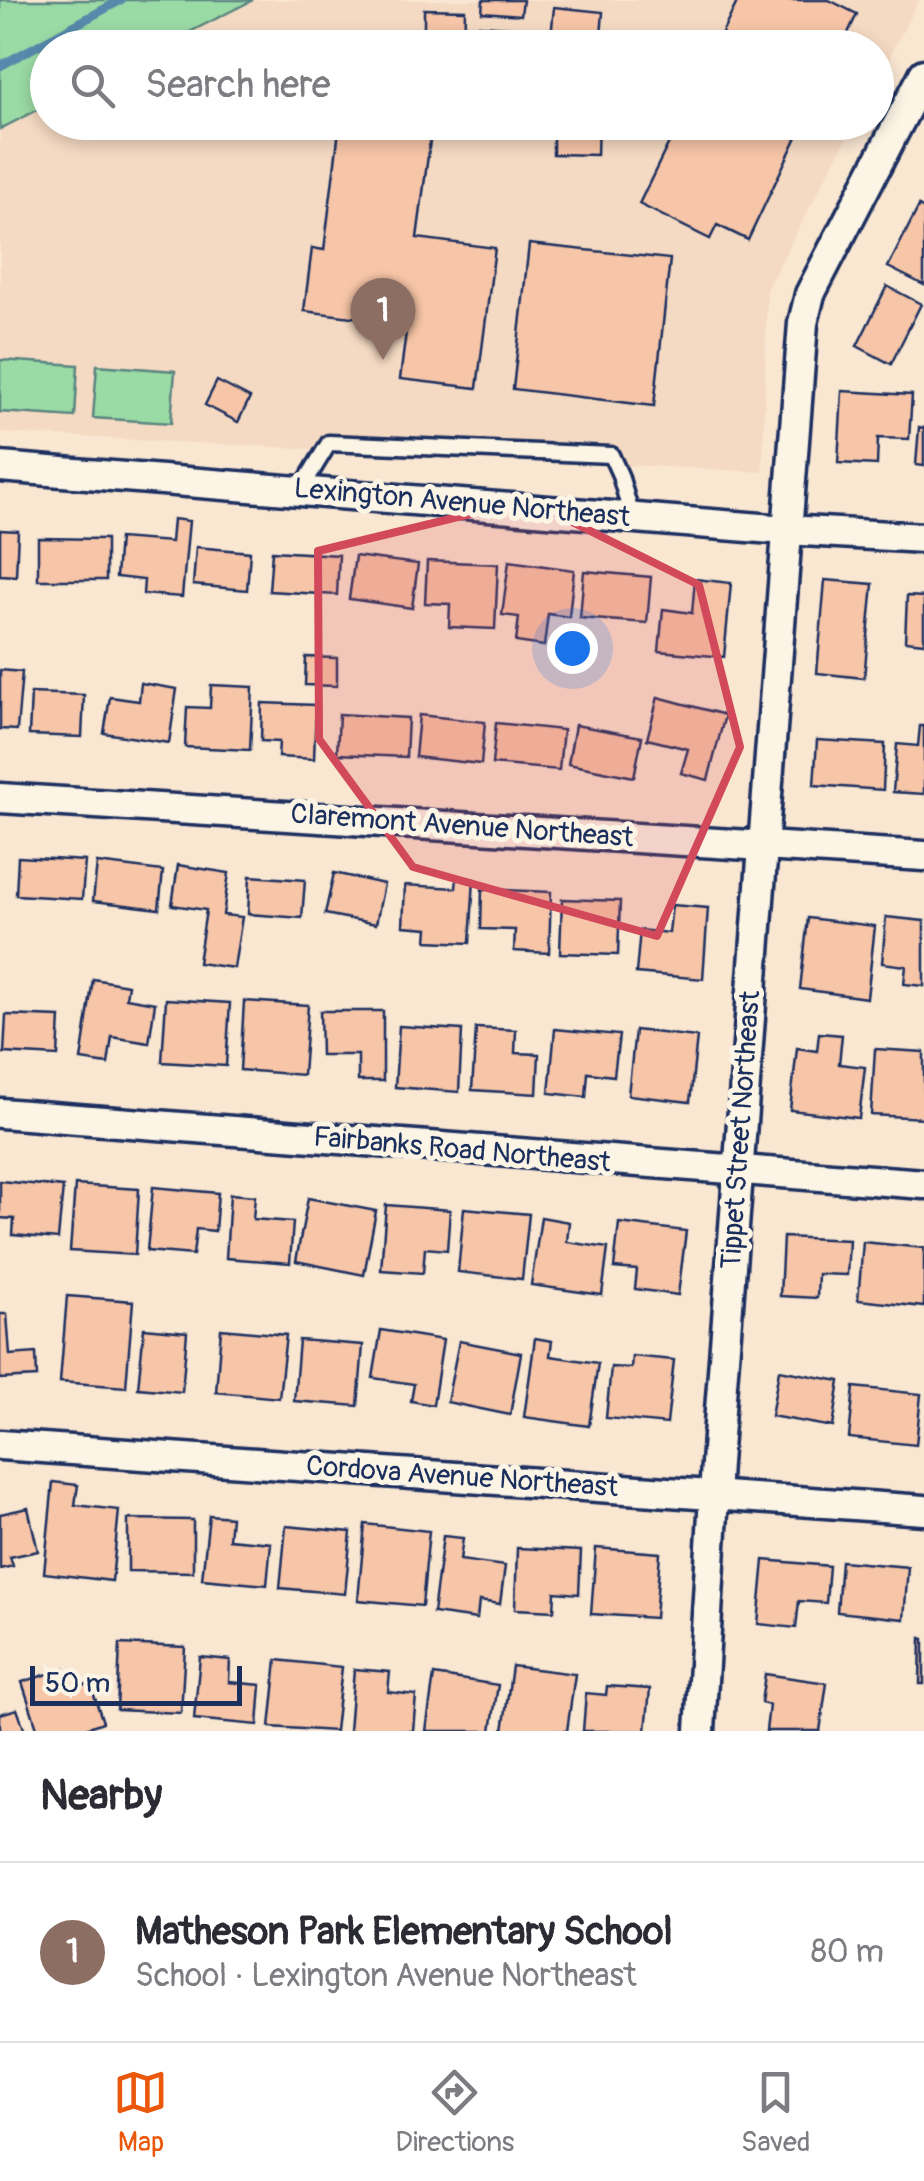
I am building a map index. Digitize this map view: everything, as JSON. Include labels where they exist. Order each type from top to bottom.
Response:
[{"type":"street","name":"Tippet Street Northeast","points":[[894,132],[924,74]]},
{"type":"street","name":"Tippet Street Northeast","points":[[700,1731],[799,355],[810,294],[890,140]]},
{"type":"street","name":"Lexington Avenue Northeast","points":[[0,467],[924,538]]},
{"type":"street","name":"Claremont Avenue Northeast","points":[[0,798],[924,856]]},
{"type":"street","name":"Fairbanks Road Northeast","points":[[0,1114],[924,1184]]},
{"type":"street","name":"Cordova Avenue Northeast","points":[[0,1445],[924,1510]]},
{"type":"lane","points":[[301,489],[330,443],[611,455],[632,517]]},
{"type":"highlighted area","points":[[528,500],[699,585],[740,747],[657,936],[413,867],[319,739],[318,551]]},
{"type":"shaded area","points":[[253,0],[919,0],[894,48],[894,30],[195,30]]},
{"type":"shaded area","points":[[30,114],[30,140],[846,140],[767,288],[763,472],[0,433],[0,130]]},
{"type":"green space","points":[[0,0],[253,0],[194,30],[30,30],[30,114],[0,129]]},
{"type":"green space","points":[[0,360],[78,365],[75,417],[0,412]]},
{"type":"green space","points":[[97,365],[175,371],[171,423],[93,418]]},
{"type":"building","points":[[483,0],[523,0],[521,15],[482,12]]},
{"type":"building","points":[[738,0],[829,0],[857,14],[849,30],[724,30]]},
{"type":"building","points":[[554,7],[603,12],[602,30],[552,30]]},
{"type":"building","points":[[424,9],[465,10],[464,30],[424,30]]},
{"type":"building","points":[[479,25],[523,28],[523,30],[479,30]]},
{"type":"building","points":[[338,140],[430,140],[417,238],[495,248],[477,388],[400,379],[407,324],[304,311],[312,248],[324,250]]},
{"type":"building","points":[[553,140],[597,140],[597,155],[553,154]]},
{"type":"building","points":[[670,140],[795,140],[748,240],[717,225],[710,239],[639,204]]},
{"type":"building","points":[[919,206],[924,209],[924,285],[888,267]]},
{"type":"building","points":[[529,244],[670,259],[654,406],[513,389]]},
{"type":"building","points":[[887,286],[921,304],[891,364],[857,346]]},
{"type":"building","points":[[217,381],[250,398],[238,422],[205,405]]},
{"type":"building","points":[[842,391],[912,395],[909,439],[878,438],[877,465],[838,463]]},
{"type":"building","points":[[919,427],[924,428],[924,466],[916,465]]},
{"type":"building","points":[[173,519],[189,521],[182,597],[143,594],[144,580],[116,577],[119,538],[171,542]]},
{"type":"building","points":[[0,530],[18,531],[16,576],[0,575]]},
{"type":"building","points":[[38,538],[106,539],[106,580],[38,580]]},
{"type":"building","points":[[196,547],[250,552],[247,590],[193,585]]},
{"type":"building","points":[[272,551],[339,555],[337,595],[269,591]]},
{"type":"building","points":[[355,556],[418,564],[412,608],[349,599]]},
{"type":"building","points":[[427,561],[498,564],[495,629],[449,627],[450,604],[425,603]]},
{"type":"building","points":[[509,561],[574,570],[569,617],[548,614],[544,646],[516,642],[519,617],[502,615]]},
{"type":"building","points":[[584,571],[651,577],[647,623],[580,618]]},
{"type":"building","points":[[695,579],[731,583],[724,657],[659,651],[663,609],[692,613]]},
{"type":"building","points":[[825,580],[873,584],[864,678],[817,673]]},
{"type":"building","points":[[907,596],[924,597],[924,643],[905,641]]},
{"type":"building","points":[[306,657],[337,658],[337,686],[305,685]]},
{"type":"building","points":[[0,670],[22,672],[17,730],[0,729]]},
{"type":"building","points":[[141,683],[177,689],[169,743],[104,733],[110,697],[139,701]]},
{"type":"building","points":[[211,685],[253,687],[250,750],[185,747],[187,707],[210,708]]},
{"type":"building","points":[[31,693],[84,695],[82,737],[29,735]]},
{"type":"building","points":[[658,697],[725,715],[708,780],[681,773],[688,749],[647,739]]},
{"type":"building","points":[[262,703],[316,705],[314,759],[278,757],[279,742],[261,741]]},
{"type":"building","points":[[339,714],[408,718],[406,757],[337,754]]},
{"type":"building","points":[[419,715],[485,722],[481,764],[415,757]]},
{"type":"building","points":[[496,723],[563,730],[559,770],[492,764]]},
{"type":"building","points":[[575,725],[642,737],[634,777],[568,764]]},
{"type":"building","points":[[920,726],[924,726],[924,794],[893,792],[897,744],[918,746]]},
{"type":"building","points":[[817,740],[885,744],[883,790],[814,785]]},
{"type":"building","points":[[18,857],[85,861],[82,899],[16,895]]},
{"type":"building","points":[[97,863],[163,871],[159,909],[93,901]]},
{"type":"building","points":[[178,865],[229,873],[223,915],[242,917],[234,968],[198,963],[206,910],[172,905]]},
{"type":"building","points":[[334,873],[384,884],[376,924],[325,914]]},
{"type":"building","points":[[250,876],[305,880],[302,918],[248,914]]},
{"type":"building","points":[[457,877],[474,879],[470,943],[427,941],[428,928],[403,926],[405,885],[456,888]]},
{"type":"building","points":[[482,889],[551,892],[549,953],[514,951],[515,930],[481,929]]},
{"type":"building","points":[[562,899],[620,901],[618,955],[560,953]]},
{"type":"building","points":[[672,905],[708,908],[703,979],[636,973],[640,930],[669,933]]},
{"type":"building","points":[[886,917],[924,921],[924,986],[904,984],[906,966],[882,963]]},
{"type":"building","points":[[808,918],[875,926],[867,998],[800,989]]},
{"type":"building","points":[[93,979],[128,985],[126,998],[155,1003],[149,1043],[112,1037],[108,1064],[81,1060]]},
{"type":"building","points":[[166,999],[230,1003],[226,1066],[162,1062]]},
{"type":"building","points":[[244,1001],[308,1005],[303,1075],[240,1070]]},
{"type":"building","points":[[320,1011],[383,1011],[383,1081],[358,1081],[358,1055],[321,1055]]},
{"type":"building","points":[[6,1015],[60,1017],[58,1056],[4,1053]]},
{"type":"building","points":[[399,1026],[462,1030],[459,1092],[395,1087]]},
{"type":"building","points":[[476,1028],[516,1030],[515,1053],[539,1054],[537,1094],[472,1090]]},
{"type":"building","points":[[555,1029],[619,1035],[614,1076],[588,1073],[586,1097],[549,1093]]},
{"type":"building","points":[[635,1030],[697,1037],[690,1102],[628,1095]]},
{"type":"building","points":[[819,1033],[842,1035],[839,1064],[865,1067],[859,1118],[790,1110],[797,1048],[817,1051]]},
{"type":"building","points":[[875,1049],[924,1052],[924,1118],[871,1115]]},
{"type":"building","points":[[0,1181],[63,1187],[58,1239],[13,1235],[14,1219],[0,1218]]},
{"type":"building","points":[[75,1185],[139,1189],[135,1255],[70,1251]]},
{"type":"building","points":[[153,1187],[218,1193],[215,1231],[196,1229],[193,1255],[147,1251]]},
{"type":"building","points":[[230,1194],[255,1196],[253,1219],[293,1222],[290,1263],[226,1258]]},
{"type":"building","points":[[308,1198],[376,1211],[364,1275],[296,1261]]},
{"type":"building","points":[[386,1205],[450,1210],[447,1250],[425,1248],[423,1273],[381,1270]]},
{"type":"building","points":[[464,1208],[529,1214],[522,1279],[458,1272]]},
{"type":"building","points":[[541,1217],[569,1222],[567,1242],[608,1248],[602,1295],[531,1285]]},
{"type":"building","points":[[619,1223],[686,1231],[678,1295],[635,1289],[637,1270],[614,1268]]},
{"type":"building","points":[[783,1237],[849,1240],[847,1275],[818,1274],[817,1298],[780,1296]]},
{"type":"building","points":[[863,1242],[924,1248],[924,1307],[858,1300]]},
{"type":"building","points":[[67,1296],[133,1301],[126,1387],[60,1382]]},
{"type":"building","points":[[0,1314],[7,1314],[10,1355],[36,1353],[37,1377],[0,1379]]},
{"type":"building","points":[[144,1328],[187,1332],[182,1392],[138,1388]]},
{"type":"building","points":[[221,1329],[286,1335],[279,1398],[216,1392]]},
{"type":"building","points":[[381,1330],[443,1340],[433,1405],[411,1401],[414,1384],[373,1378]]},
{"type":"building","points":[[535,1338],[552,1341],[550,1356],[598,1363],[589,1426],[524,1417]]},
{"type":"building","points":[[299,1340],[363,1345],[358,1406],[294,1401]]},
{"type":"building","points":[[459,1341],[521,1353],[510,1415],[447,1402]]},
{"type":"building","points":[[632,1356],[674,1360],[667,1424],[606,1418],[611,1367],[631,1368]]},
{"type":"building","points":[[779,1370],[840,1381],[833,1427],[771,1416]]},
{"type":"building","points":[[854,1387],[921,1394],[916,1445],[849,1438]]},
{"type":"building","points":[[53,1482],[78,1485],[75,1505],[119,1510],[112,1581],[44,1573]]},
{"type":"building","points":[[28,1508],[38,1551],[10,1557],[13,1566],[0,1569],[0,1514]]},
{"type":"building","points":[[209,1515],[231,1517],[229,1539],[271,1543],[267,1585],[202,1579]]},
{"type":"building","points":[[128,1519],[193,1520],[193,1572],[128,1571]]},
{"type":"building","points":[[365,1524],[429,1531],[422,1606],[358,1600]]},
{"type":"building","points":[[286,1526],[351,1532],[345,1594],[280,1588]]},
{"type":"building","points":[[443,1536],[463,1538],[460,1560],[505,1566],[500,1604],[479,1601],[477,1619],[433,1613]]},
{"type":"building","points":[[517,1548],[581,1551],[579,1594],[555,1592],[554,1611],[515,1609]]},
{"type":"building","points":[[596,1548],[660,1553],[655,1618],[591,1614]]},
{"type":"building","points":[[764,1560],[829,1566],[826,1603],[799,1601],[796,1628],[758,1624]]},
{"type":"building","points":[[841,1561],[908,1567],[904,1619],[837,1612]]},
{"type":"building","points":[[921,1638],[924,1639],[924,1684],[920,1684]]},
{"type":"building","points":[[120,1644],[185,1647],[181,1713],[117,1710]]},
{"type":"building","points":[[200,1657],[230,1660],[229,1682],[261,1685],[258,1725],[194,1719]]},
{"type":"building","points":[[277,1660],[342,1667],[335,1731],[270,1727]]},
{"type":"building","points":[[512,1666],[575,1674],[567,1731],[503,1731]]},
{"type":"building","points":[[64,1669],[70,1689],[90,1683],[103,1722],[77,1731],[38,1731],[22,1682]]},
{"type":"building","points":[[354,1669],[390,1672],[388,1692],[416,1695],[413,1731],[349,1731]]},
{"type":"building","points":[[765,1674],[827,1683],[820,1731],[766,1731],[769,1705],[761,1703]]},
{"type":"building","points":[[434,1675],[498,1685],[491,1731],[426,1731]]},
{"type":"building","points":[[607,1686],[650,1689],[646,1731],[583,1731],[586,1693],[606,1695]]},
{"type":"building","points":[[17,1709],[25,1731],[0,1731],[0,1714]]},
{"type":"waterway","points":[[66,30],[121,0]]},
{"type":"waterway","points":[[0,66],[30,50]]},
{"type":"place","name":"Matheson Park Elementary School","points":[[383,360]]}]
